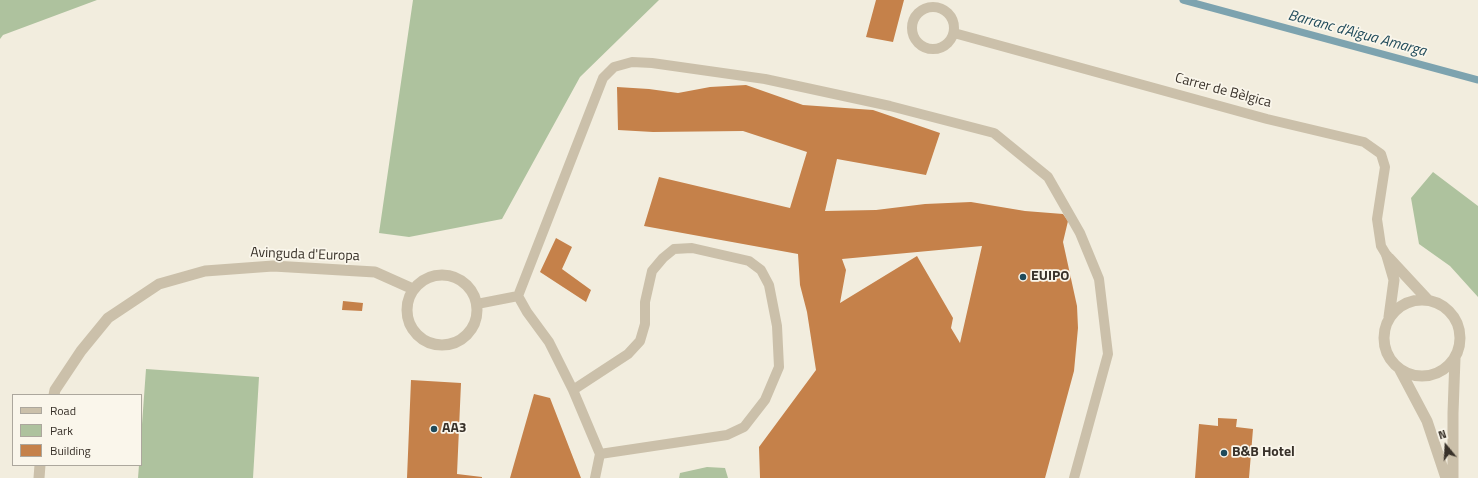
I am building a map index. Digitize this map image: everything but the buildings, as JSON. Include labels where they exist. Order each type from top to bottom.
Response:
[{"type":"street","name":"Carrer de Bèlgica","points":[[1387,256],[1428,300]]},
{"type":"street","name":"Carrer de Bèlgica","points":[[1387,256],[1394,280],[1389,317]]},
{"type":"street","name":"Avinguda d'Europa","points":[[54,394],[55,390],[81,351],[108,318],[159,284],[205,271],[273,266],[375,272],[413,289]]},
{"type":"street","points":[[441,274],[458,278],[470,289],[477,304],[475,324],[462,340],[443,346],[424,342],[410,327],[405,308],[413,289],[426,278],[441,274]]},
{"type":"street","points":[[1453,478],[1455,358],[1459,346],[1460,334],[1457,322],[1450,312],[1440,304],[1428,300],[1417,300],[1406,303],[1389,317],[1384,328],[1383,340],[1385,352],[1391,362],[1400,370],[1411,376],[1424,377],[1436,374],[1447,368],[1455,358]]},
{"type":"street","points":[[1400,370],[1427,421],[1446,478]]},
{"type":"street","points":[[39,478],[40,466]]},
{"type":"lane","points":[[930,6],[938,7],[946,10],[952,17],[954,33],[950,41],[944,46],[936,49],[927,48],[920,45],[914,39],[911,30],[912,22],[922,9],[930,6]]},
{"type":"lane","name":"Carrer de Bèlgica","points":[[954,33],[1267,119],[1364,142],[1382,154],[1385,167],[1377,219],[1381,246],[1387,256]]},
{"type":"lane","points":[[518,296],[603,78],[614,67],[632,62],[652,63],[765,79],[890,106],[994,133],[1048,177],[1080,233],[1099,279],[1108,354],[1074,478]]},
{"type":"lane","points":[[573,390],[628,354],[640,341],[645,324],[645,302],[652,271],[663,258],[674,249],[692,248],[749,261],[760,270],[769,285],[777,326],[779,367],[765,400],[744,427],[727,435],[600,454]]},
{"type":"lane","points":[[477,304],[518,296]]},
{"type":"lane","points":[[518,296],[527,312],[549,342],[573,390],[600,454],[595,478]]},
{"type":"green space","points":[[0,0],[97,0],[3,35],[0,39]]},
{"type":"green space","points":[[413,0],[659,0],[580,77],[502,219],[409,237],[379,233]]},
{"type":"green space","points":[[1433,172],[1478,206],[1478,297],[1450,266],[1419,244],[1411,198]]},
{"type":"green space","points":[[146,369],[259,377],[253,478],[138,478],[139,466],[142,466],[142,424]]},
{"type":"green space","points":[[707,467],[725,468],[728,478],[679,478],[680,473]]},
{"type":"waterway","name":"Barranc d'Aigua Amarga","points":[[1183,0],[1478,80]]},
{"type":"place","name":"EUIPO","points":[[1023,277]]},
{"type":"place","name":"AA3","points":[[434,429]]},
{"type":"place","name":"B&B Hotel","points":[[1224,453]]}]
